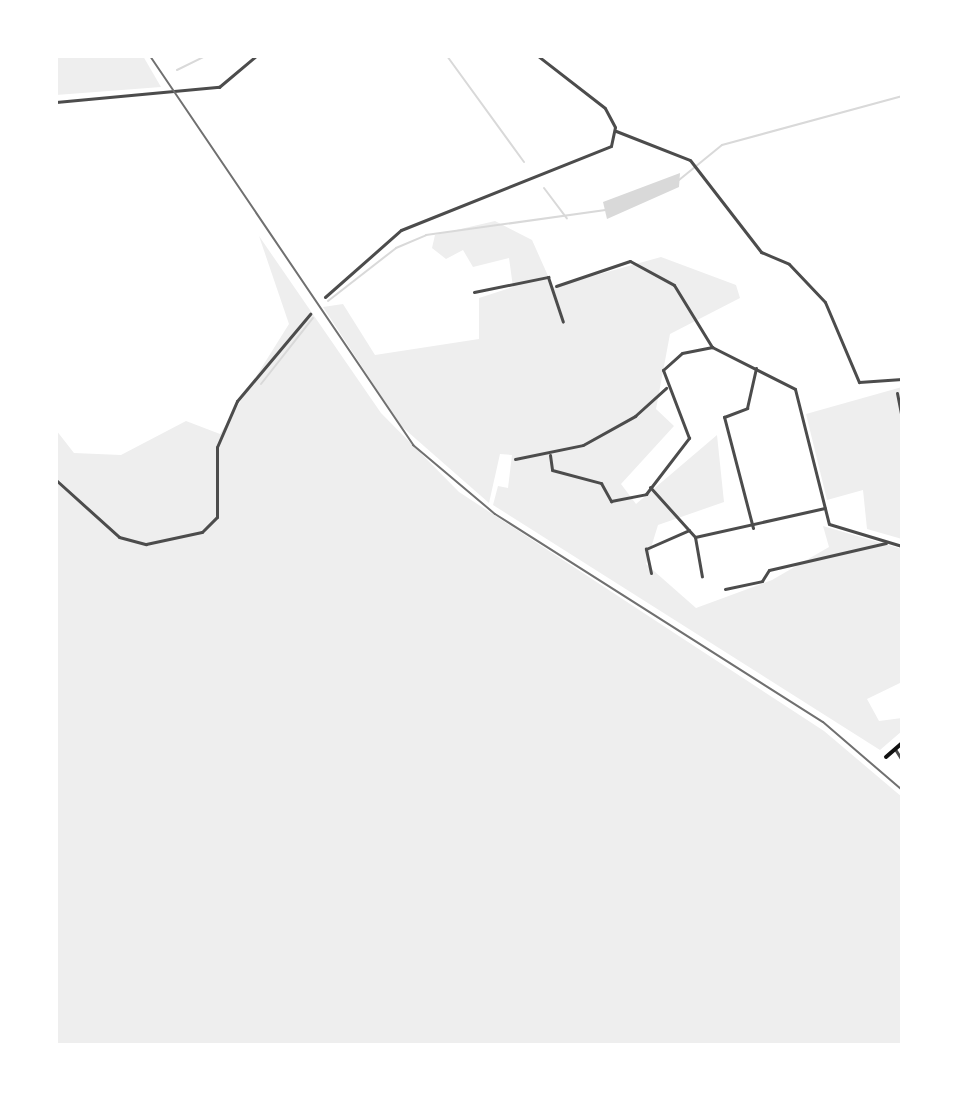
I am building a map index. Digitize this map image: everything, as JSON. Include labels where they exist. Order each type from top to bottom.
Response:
[{"type":"main road","points":[[886,757],[902,743]]},
{"type":"street","points":[[56,102],[219,87],[256,56]]},
{"type":"street","points":[[538,56],[605,108],[616,130],[690,160],[761,252],[789,264],[825,302],[859,382],[902,379]]},
{"type":"street","points":[[325,297],[356,265],[401,230],[600,154],[616,130]]},
{"type":"street","points":[[556,286],[630,261],[683,293],[712,347],[795,389],[829,524],[902,546]]},
{"type":"street","points":[[474,292],[548,277],[556,286],[563,322]]},
{"type":"street","points":[[56,480],[119,537],[146,544],[202,532],[217,517],[217,447],[237,401],[310,314]]},
{"type":"street","points":[[550,455],[552,470],[601,483],[611,501],[650,487],[689,438],[666,388],[663,370],[682,353],[712,347]]},
{"type":"street","points":[[753,528],[724,417],[747,408],[756,368]]},
{"type":"street","points":[[515,459],[550,455],[635,416],[666,388]]},
{"type":"street","points":[[897,393],[902,419]]},
{"type":"street","points":[[650,487],[695,537],[702,576]]},
{"type":"street","points":[[695,537],[753,528],[825,508]]},
{"type":"street","points":[[651,573],[646,549],[689,530]]},
{"type":"street","points":[[725,589],[762,581],[769,570],[890,542]]},
{"type":"street","points":[[895,749],[902,760]]},
{"type":"shaded area","points":[[56,56],[143,56],[161,87],[56,95]]},
{"type":"shaded area","points":[[680,173],[679,187],[607,219],[603,202]]},
{"type":"shaded area","points":[[495,221],[532,240],[553,287],[661,257],[736,285],[740,298],[670,334],[656,409],[674,426],[621,484],[636,504],[717,435],[724,502],[658,525],[646,564],[696,608],[772,580],[829,547],[823,526],[902,549],[902,682],[867,699],[879,721],[902,718],[902,731],[880,750],[493,505],[498,486],[508,488],[512,455],[500,454],[489,503],[400,425],[323,307],[343,304],[375,355],[479,339],[479,298],[513,287],[509,258],[473,267],[463,250],[446,259],[432,248],[435,235]]},
{"type":"shaded area","points":[[259,236],[381,413],[459,492],[824,731],[902,797],[902,1045],[56,1045],[56,430],[74,453],[121,455],[186,421],[220,434],[289,324]]},
{"type":"shaded area","points":[[902,387],[902,539],[867,529],[863,490],[827,500],[806,414]]},
{"type":"waterway","points":[[177,70],[206,56]]},
{"type":"waterway","points":[[447,56],[524,162]]},
{"type":"waterway","points":[[679,180],[722,145],[902,96]]},
{"type":"waterway","points":[[544,188],[567,218]]},
{"type":"waterway","points":[[328,301],[396,248],[426,235],[607,210]]},
{"type":"waterway","points":[[261,384],[313,318]]},
{"type":"railway","points":[[150,56],[413,445],[495,514],[823,722],[902,790]]}]
